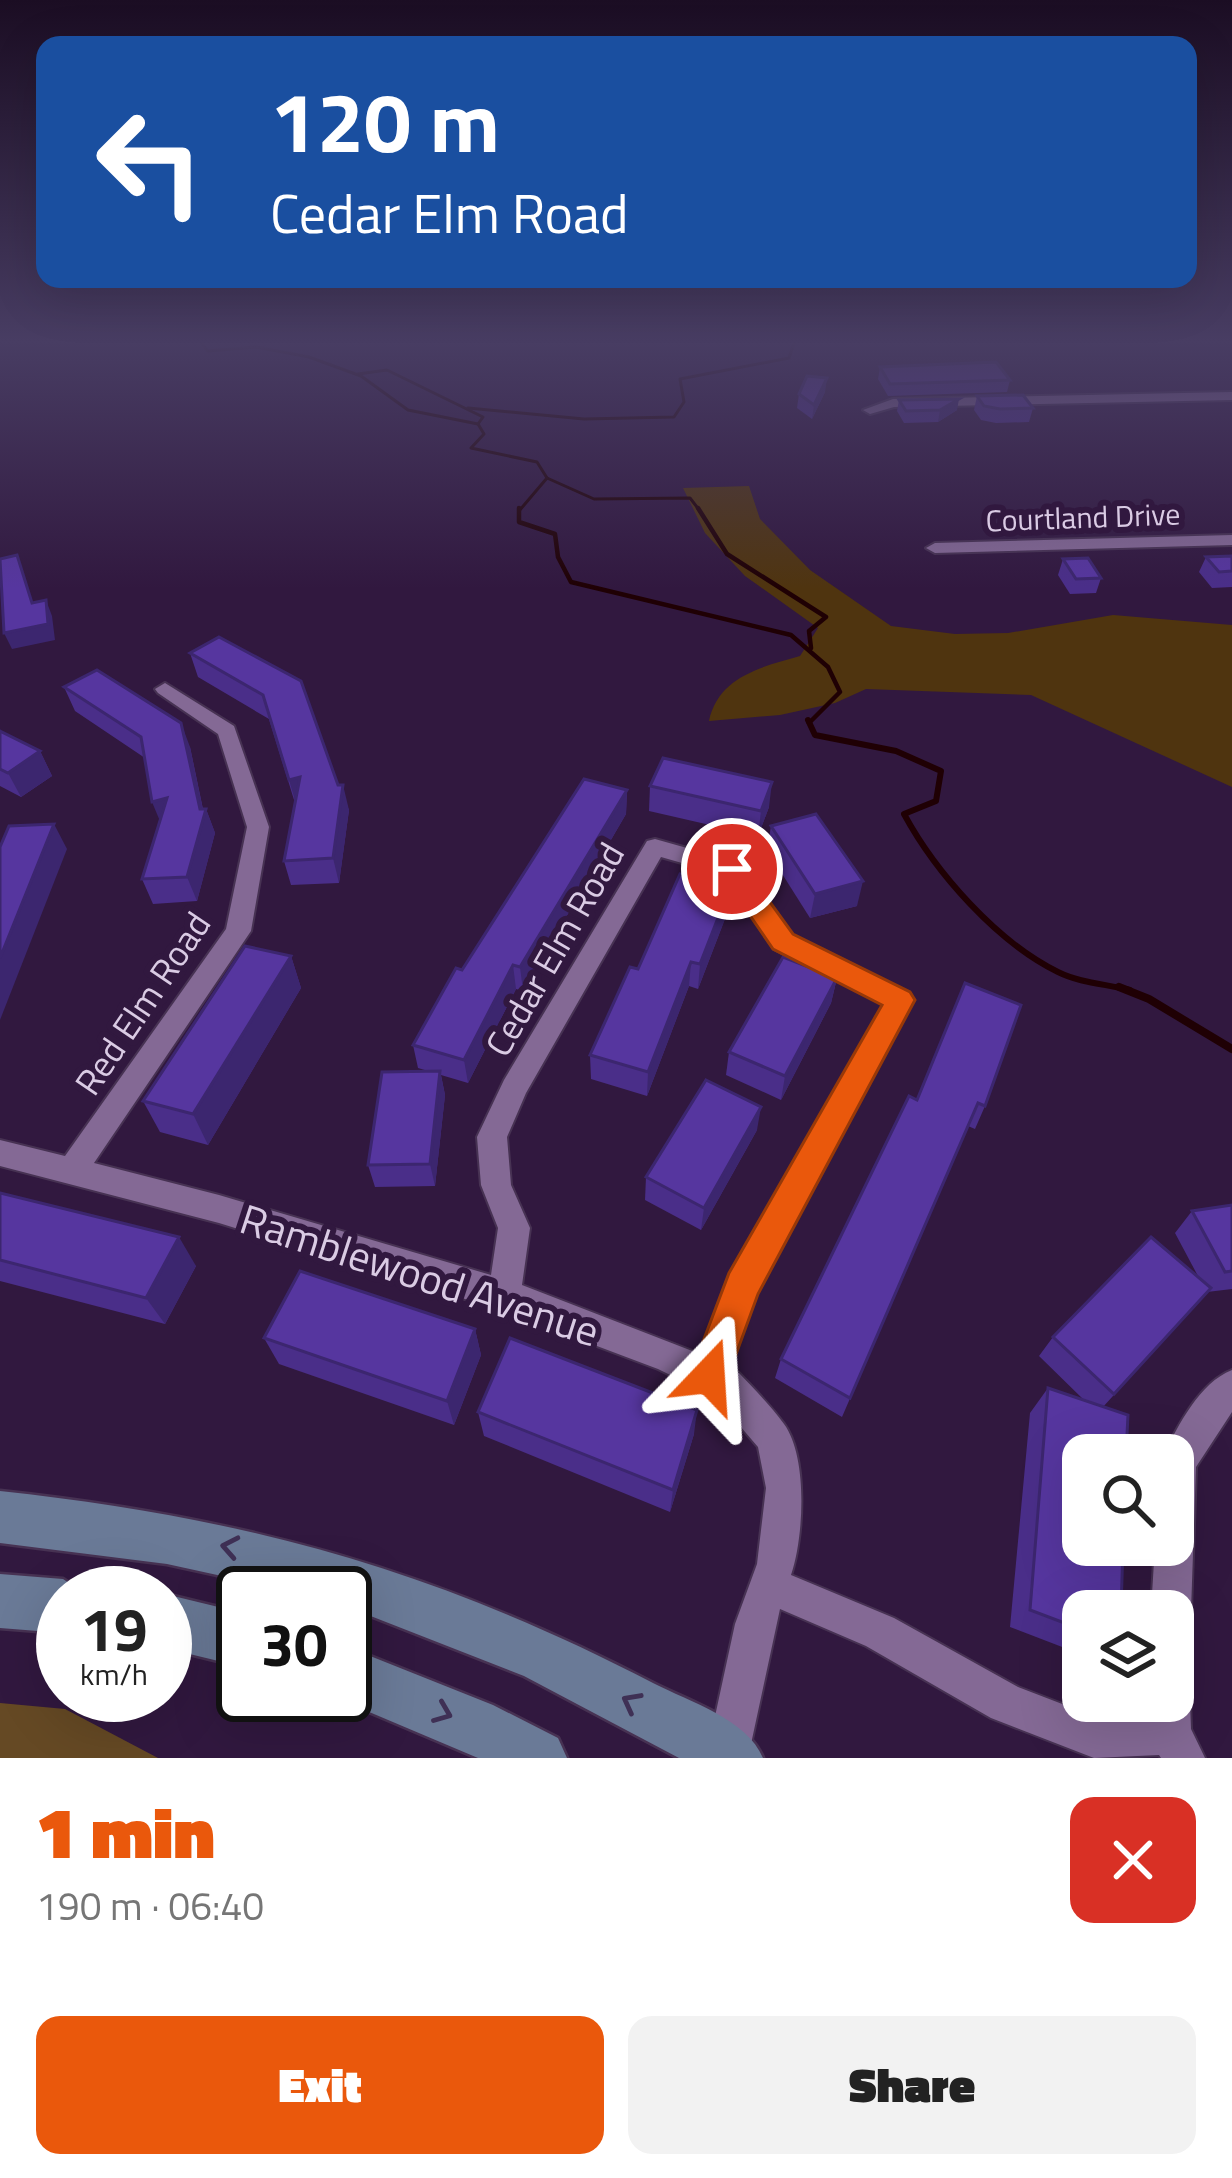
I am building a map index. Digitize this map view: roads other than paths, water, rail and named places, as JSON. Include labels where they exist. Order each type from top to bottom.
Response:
[{"type":"street","name":"Courtland Drive","points":[[934,548],[1232,540]]},
{"type":"street","name":"Red Elm Road","points":[[71,1172],[238,931],[250,886],[258,827],[227,731],[165,689]]},
{"type":"street","name":"Cedar Elm Road","points":[[504,1295],[514,1228],[496,1184],[492,1137],[514,1088],[655,847],[732,869],[783,941],[900,1000],[742,1286],[709,1376]]},
{"type":"street","name":"Ramblewood Avenue","points":[[0,1153],[219,1209],[504,1295],[728,1385],[774,1439],[784,1488],[769,1585],[755,1624],[730,1757]]},
{"type":"street","points":[[1173,1590],[1178,1463],[1209,1411],[1232,1388]]},
{"type":"street","points":[[0,1517],[122,1528],[245,1550],[400,1594],[516,1640],[730,1757]]},
{"type":"street","points":[[769,1585],[880,1632],[1006,1703],[1096,1738],[1175,1731]]},
{"type":"street","points":[[0,1601],[36,1604]]},
{"type":"street","points":[[372,1685],[473,1725],[538,1758]]},
{"type":"waterway","points":[[479,425],[484,434],[471,448],[537,462],[547,478]]},
{"type":"waterway","points":[[519,511],[547,478]]},
{"type":"waterway","points":[[547,478],[594,499],[690,498],[699,510]]},
{"type":"waterway","points":[[699,510],[727,554],[826,617],[809,631],[811,648]]},
{"type":"waterway","points":[[519,511],[519,522],[555,534],[558,557],[571,582],[791,635],[828,667],[840,692],[809,723]]},
{"type":"waterway","points":[[809,723],[815,735],[896,751],[941,771],[936,801],[904,814],[951,882],[991,924],[1035,959],[1075,979],[1123,989]]},
{"type":"waterway","points":[[1119,987],[1123,989]]},
{"type":"waterway","points":[[1123,989],[1130,990]]},
{"type":"waterway","points":[[1123,989],[1232,1049]]}]
